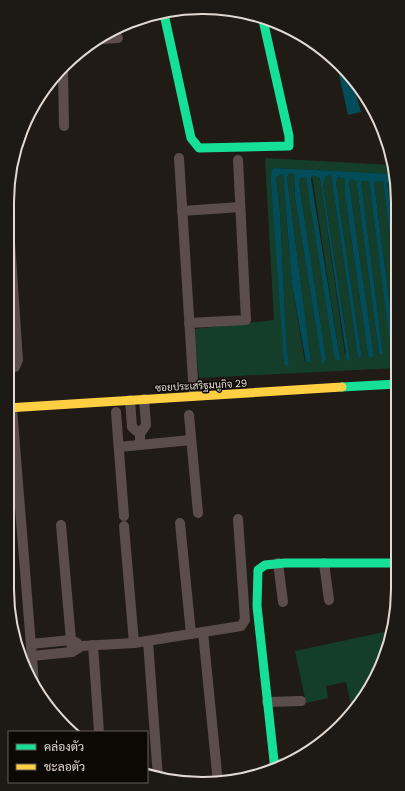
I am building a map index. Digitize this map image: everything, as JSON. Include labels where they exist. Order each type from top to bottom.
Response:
[{"type":"street","points":[[165,18],[192,138],[196,146],[199,148],[289,146],[290,136],[264,24]]},
{"type":"street","points":[[109,39],[118,38]]},
{"type":"street","points":[[63,76],[64,126]]},
{"type":"street","points":[[179,158],[194,396]]},
{"type":"street","points":[[189,323],[246,320],[238,160]]},
{"type":"street","points":[[182,211],[240,207]]},
{"type":"street","points":[[14,301],[18,360],[14,366]]},
{"type":"street","name":"ซอยประเสริฐมนูกิจ 29","points":[[14,408],[391,384]]},
{"type":"street","points":[[140,445],[140,434],[146,425],[144,399]]},
{"type":"street","points":[[130,400],[132,427],[140,434]]},
{"type":"street","points":[[116,412],[134,643]]},
{"type":"street","points":[[189,415],[198,513]]},
{"type":"street","points":[[119,448],[191,440]]},
{"type":"street","points":[[14,453],[33,672]]},
{"type":"street","points":[[32,656],[72,652],[82,646],[148,641],[238,627],[244,624],[245,620],[238,519]]},
{"type":"street","points":[[180,523],[191,634]]},
{"type":"street","points":[[61,525],[72,652]]},
{"type":"street","points":[[324,562],[329,600]]},
{"type":"street","points":[[278,563],[283,602]]},
{"type":"street","points":[[274,763],[257,606],[257,575],[260,567],[278,563],[391,563]]},
{"type":"street","points":[[203,632],[217,777]]},
{"type":"street","points":[[31,644],[72,640],[82,646]]},
{"type":"street","points":[[148,641],[158,772]]},
{"type":"street","points":[[93,645],[99,731]]},
{"type":"street","points":[[267,702],[301,701]]},
{"type":"green space","points":[[265,158],[387,165],[388,174],[274,168],[284,364],[289,365],[286,338],[280,212],[276,178],[283,174],[292,284],[305,362],[311,362],[287,177],[290,173],[294,173],[295,198],[322,362],[325,364],[326,358],[299,183],[301,178],[306,177],[340,360],[312,175],[320,178],[345,354],[350,358],[323,185],[326,175],[331,175],[358,358],[362,356],[336,182],[338,177],[345,179],[345,195],[368,355],[371,357],[374,356],[349,183],[350,179],[357,180],[379,354],[383,354],[361,181],[369,181],[391,348],[391,368],[199,378],[194,329],[274,320]]},
{"type":"green space","points":[[374,181],[383,181],[391,243],[391,315]]},
{"type":"green space","points":[[387,183],[390,183],[391,190],[391,211]]},
{"type":"green space","points":[[386,632],[372,672],[351,704],[346,682],[326,686],[328,698],[306,703],[295,651]]},
{"type":"water","points":[[338,72],[356,93],[361,112],[348,115]]},
{"type":"water","points":[[274,168],[388,174],[390,183],[387,183],[391,211],[391,243],[383,181],[374,182],[391,315],[391,351],[369,181],[361,181],[383,354],[379,354],[357,181],[351,179],[349,183],[374,356],[371,358],[368,355],[345,195],[345,179],[338,177],[336,182],[362,356],[358,358],[331,175],[326,176],[323,185],[350,359],[347,361],[320,178],[312,175],[311,179],[340,360],[335,360],[306,177],[301,178],[299,183],[326,358],[325,364],[322,363],[295,198],[294,173],[290,173],[287,177],[311,362],[306,362],[292,284],[283,174],[276,178],[280,212],[286,338],[289,366],[284,364],[271,180],[272,170]]},
{"type":"traffic: fast","points":[[165,18],[191,138],[199,148],[289,146],[289,136],[264,24]]},
{"type":"traffic: fast","points":[[342,387],[391,384]]},
{"type":"traffic: fast","points":[[274,763],[257,606],[258,570],[265,565],[285,563],[391,563]]},
{"type":"traffic: slow","points":[[14,408],[342,387]]}]
